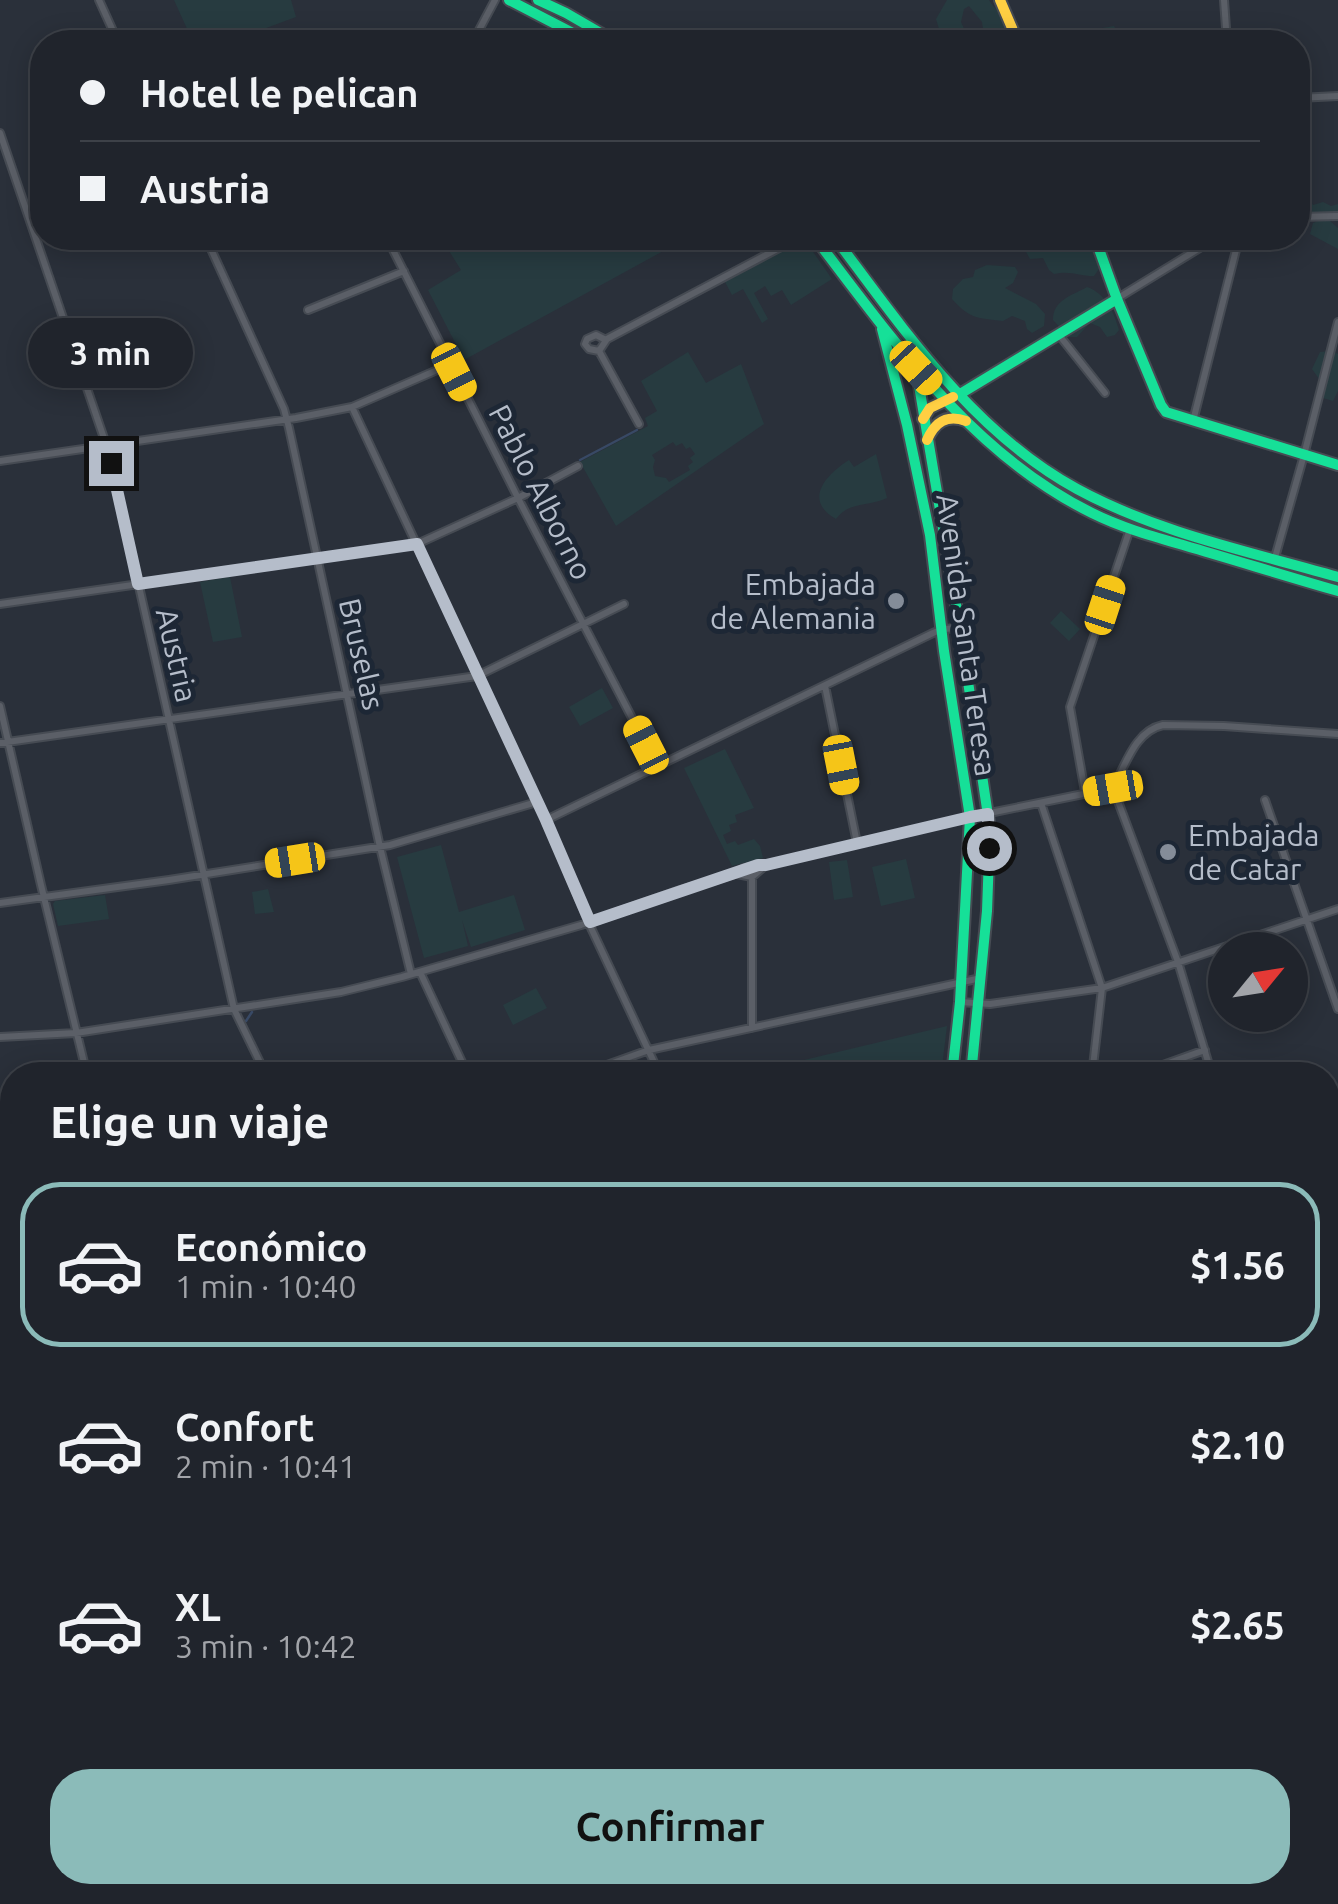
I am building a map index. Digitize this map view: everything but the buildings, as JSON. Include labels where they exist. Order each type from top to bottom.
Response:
[{"type":"main road","points":[[509,0],[567,30]]},
{"type":"main road","points":[[538,0],[597,30]]},
{"type":"main road","points":[[1000,0],[1013,30]]},
{"type":"main road","points":[[825,250],[880,325],[946,400],[1013,462],[1068,500],[1130,528],[1338,591]]},
{"type":"main road","points":[[841,250],[903,330],[960,394],[1051,473],[1155,522],[1338,577]]},
{"type":"main road","points":[[1099,250],[1161,406],[1172,416],[1338,464]]},
{"type":"main road","points":[[923,419],[930,408],[960,394],[1116,299]]},
{"type":"main road","name":"Avenida Santa Teresa","points":[[880,325],[924,503],[970,817],[962,982],[953,1062]]},
{"type":"main road","points":[[903,330],[916,368]]},
{"type":"main road","name":"Avenida Santa Teresa","points":[[916,368],[988,814],[988,886],[972,1062]]},
{"type":"main road","points":[[927,440],[932,427],[946,418],[962,418],[971,424]]},
{"type":"street","points":[[99,0],[113,30]]},
{"type":"street","points":[[1224,0],[1226,30]]},
{"type":"street","points":[[479,30],[494,2]]},
{"type":"street","points":[[1310,97],[1338,96]]},
{"type":"street","name":"Austria","points":[[0,133],[30,221]]},
{"type":"street","points":[[1310,217],[1338,216]]},
{"type":"street","name":"Austria","points":[[40,250],[107,446],[234,1009],[260,1062]]},
{"type":"street","name":"Bruselas","points":[[211,250],[284,409],[380,846],[416,973],[461,1062]]},
{"type":"street","name":"Pablo Alborno","points":[[393,250],[657,766]]},
{"type":"street","points":[[599,350],[606,340],[775,250]]},
{"type":"street","points":[[1116,299],[1196,250]]},
{"type":"street","points":[[1193,422],[1236,250]]},
{"type":"street","points":[[308,310],[404,270]]},
{"type":"street","points":[[1271,572],[1338,322]]},
{"type":"street","points":[[599,350],[589,349],[587,339],[596,334],[606,340]]},
{"type":"street","points":[[1058,334],[1105,393]]},
{"type":"street","points":[[599,350],[639,424]]},
{"type":"street","points":[[0,461],[352,407],[451,364]]},
{"type":"street","points":[[352,407],[538,802],[654,1062]]},
{"type":"street","points":[[0,604],[417,544],[578,466]]},
{"type":"street","points":[[1085,792],[1070,707],[1130,528]]},
{"type":"street","points":[[4,742],[477,676],[624,604]]},
{"type":"street","points":[[546,820],[943,629],[960,628]]},
{"type":"street","points":[[826,686],[857,843]]},
{"type":"street","points":[[0,706],[4,742],[84,1062]]},
{"type":"street","points":[[1208,1062],[1178,962],[1113,788],[1141,736],[1154,727],[1224,726],[1338,734]]},
{"type":"street","points":[[0,1037],[76,1032],[341,992],[590,922],[744,868],[1113,788]]},
{"type":"street","points":[[1265,800],[1338,1010]]},
{"type":"street","points":[[0,902],[380,846],[538,802]]},
{"type":"street","points":[[1042,802],[1102,988],[1093,1062]]},
{"type":"street","points":[[735,874],[752,876],[766,865]]},
{"type":"street","points":[[752,876],[752,1028]]},
{"type":"street","points":[[960,1002],[1052,996],[1102,988],[1338,909]]},
{"type":"street","points":[[615,1062],[649,1050],[981,978]]},
{"type":"street","points":[[1171,1062],[1205,1050]]},
{"type":"green space","points":[[174,0],[291,0],[296,17],[261,30],[188,30]]},
{"type":"green space","points":[[947,0],[989,0],[1004,20],[1005,30],[983,29],[969,6],[964,9],[961,22],[965,30],[939,30],[936,19]]},
{"type":"green space","points":[[1310,200],[1313,205],[1338,204],[1338,213],[1310,216]]},
{"type":"green space","points":[[1323,219],[1338,228],[1338,249],[1310,234],[1313,223]]},
{"type":"green space","points":[[448,250],[665,250],[464,360],[428,290],[461,270]]},
{"type":"green space","points":[[784,250],[812,250],[832,279],[791,305],[782,290],[771,296],[765,286],[754,293],[768,319],[762,323],[743,289],[732,295],[725,282]]},
{"type":"green space","points":[[1025,250],[1100,250],[1104,262],[1094,276],[1054,274],[1043,258],[1030,259]]},
{"type":"green space","points":[[987,265],[1015,267],[1018,272],[1013,283],[1005,288],[1036,304],[1045,314],[1044,326],[1032,333],[1025,321],[1012,316],[1003,321],[975,316],[952,299],[953,289],[963,279],[973,277],[975,270]]},
{"type":"green space","points":[[1087,287],[1104,298],[1111,310],[1119,330],[1115,335],[1107,337],[1100,327],[1090,323],[1077,337],[1069,337],[1053,320],[1060,303]]},
{"type":"green space","points":[[688,352],[706,383],[741,364],[764,424],[616,526],[580,462],[648,426],[645,418],[657,411],[641,381]],"holes":[[[673,442],[676,446],[682,443],[695,454],[690,458],[690,470],[669,482],[655,476],[652,455]]]},
{"type":"green space","points":[[1320,352],[1338,354],[1338,391],[1333,401],[1323,398],[1322,383],[1312,369]]},
{"type":"green space","points":[[876,454],[887,498],[853,507],[836,519],[826,512],[819,496],[826,480],[849,460],[854,467]]},
{"type":"green space","points":[[230,577],[242,637],[213,642],[200,582]]},
{"type":"green space","points":[[1061,611],[1080,629],[1069,641],[1050,623]]},
{"type":"green space","points":[[602,688],[613,708],[580,726],[569,707]]},
{"type":"green space","points":[[725,749],[754,808],[735,815],[737,822],[729,825],[731,831],[723,835],[727,844],[754,839],[763,858],[732,866],[684,768]]},
{"type":"green space","points":[[441,845],[459,912],[514,895],[525,930],[471,947],[462,920],[468,946],[424,958],[397,857]]},
{"type":"green space","points":[[906,859],[915,898],[881,906],[872,867]]},
{"type":"green space","points":[[847,860],[853,897],[834,900],[829,862]]},
{"type":"green space","points":[[268,889],[274,912],[255,914],[252,892]]},
{"type":"green space","points":[[105,895],[109,919],[58,926],[55,901]]},
{"type":"green space","points":[[536,988],[547,1008],[513,1025],[503,1005]]},
{"type":"green space","points":[[947,1026],[943,1062],[796,1062]]},
{"type":"waterway","points":[[580,460],[637,430]]},
{"type":"waterway","points":[[246,1021],[252,1012]]},
{"type":"traffic: fast","points":[[509,0],[567,30]]},
{"type":"traffic: fast","points":[[538,0],[595,30]]},
{"type":"traffic: fast","points":[[824,250],[938,392],[1009,460],[1049,488],[1092,513],[1129,528],[1338,591]]},
{"type":"traffic: fast","points":[[844,250],[943,377],[1005,439],[1040,466],[1077,489],[1140,518],[1338,577]]},
{"type":"traffic: fast","points":[[1099,250],[1166,412],[1338,465]]},
{"type":"traffic: fast","points":[[960,394],[1117,299]]},
{"type":"traffic: fast","points":[[882,329],[930,535],[970,817],[953,1062]]},
{"type":"traffic: fast","points":[[916,368],[990,829],[987,911],[972,1062]]},
{"type":"traffic: slow","points":[[1000,0],[1013,30]]},
{"type":"traffic: slow","points":[[923,419],[930,408],[953,397]]},
{"type":"traffic: slow","points":[[927,440],[942,421],[966,421]]},
{"type":"place","name":"Embajada de Alemania","points":[[896,601]]},
{"type":"place","name":"Embajada de Catar","points":[[1168,852]]},
{"type":"route","points":[[111,463],[138,584],[417,544],[590,922],[744,868],[988,814],[989,848]]}]
